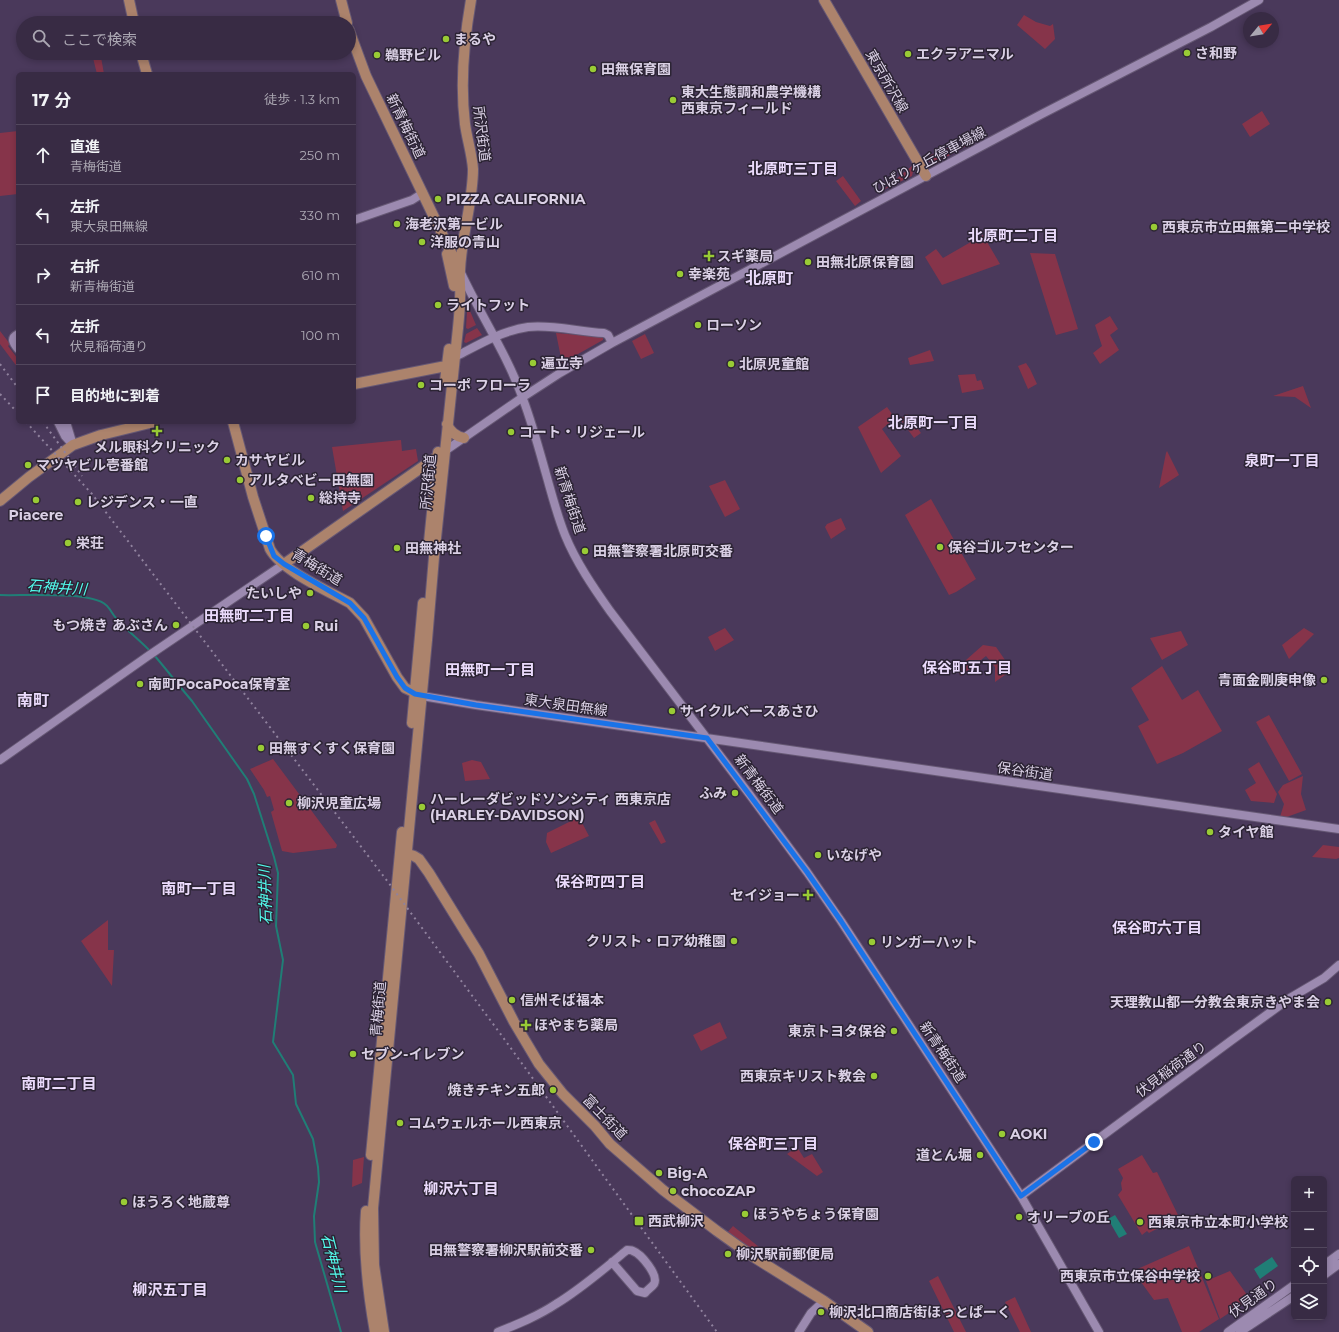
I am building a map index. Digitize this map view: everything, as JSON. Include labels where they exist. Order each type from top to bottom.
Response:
[{"type":"main road","points":[[129,0],[132,16]]},
{"type":"main road","points":[[341,0],[345,16]]},
{"type":"main road","name":"所沢街道","points":[[418,695],[435,481],[447,424],[460,298],[460,271],[473,174],[471,153],[465,124],[463,81],[465,38],[471,0]]},
{"type":"main road","name":"東京所沢線","points":[[824,0],[926,176]]},
{"type":"main road","name":"ひばりヶ丘停車場線","points":[[441,454],[523,397],[560,373],[612,343],[1040,115],[1212,27],[1259,0]]},
{"type":"main road","name":"新青梅街道","points":[[356,49],[366,76],[469,291],[506,358],[523,397],[556,509],[565,536],[575,556],[610,611],[804,867],[841,921],[1021,1196],[1099,1332]]},
{"type":"main road","points":[[143,60],[146,72]]},
{"type":"main road","points":[[356,219],[412,200],[423,193]]},
{"type":"main road","name":"新青梅街道","points":[[442,233],[454,286]]},
{"type":"main road","points":[[448,245],[463,244]]},
{"type":"main road","name":"所沢街道","points":[[418,695],[441,454],[446,366],[453,316],[454,286],[460,271]]},
{"type":"main road","points":[[454,357],[494,336],[528,327],[604,333],[608,335],[612,343]]},
{"type":"main road","points":[[16,335],[12,339],[16,346]]},
{"type":"main road","points":[[356,384],[446,366]]},
{"type":"main road","points":[[59,424],[60,429],[73,445]]},
{"type":"main road","points":[[67,424],[73,445]]},
{"type":"main road","points":[[0,501],[29,477],[73,445],[102,435],[146,424]]},
{"type":"main road","name":"青梅街道","points":[[234,424],[253,497],[270,549],[274,556],[284,564],[356,608],[364,618],[397,677],[405,688],[418,695],[366,1214],[365,1255],[375,1332]]},
{"type":"main road","points":[[447,424],[449,430],[464,438]]},
{"type":"main road","points":[[0,760],[441,454]]},
{"type":"main road","points":[[417,470],[429,472],[435,481]]},
{"type":"main road","name":"東大泉田無線","points":[[418,695],[476,705],[707,738]]},
{"type":"main road","name":"保谷街道","points":[[707,738],[1339,829]]},
{"type":"main road","name":"青梅街道","points":[[384,1332],[374,1266],[372,1219],[403,852]]},
{"type":"main road","name":"富士街道","points":[[403,852],[419,859],[429,873],[481,959],[522,1036],[539,1064],[563,1094],[595,1126],[610,1144],[665,1192],[717,1231],[752,1256],[824,1301],[868,1332]]},
{"type":"main road","name":"伏見稲荷通り","points":[[1021,1196],[1290,998],[1324,978],[1339,965]]},
{"type":"main road","points":[[498,1332],[557,1304],[627,1250],[632,1250],[643,1259],[653,1272],[655,1278],[654,1284],[645,1292],[637,1290],[612,1262]]},
{"type":"main road","points":[[1327,1263],[1339,1254]]},
{"type":"main road","points":[[1327,1272],[1339,1264]]},
{"type":"main road","points":[[1290,1298],[1285,1296],[1291,1293]]},
{"type":"main road","name":"伏見通り","points":[[1240,1332],[1248,1329],[1290,1298]]},
{"type":"main road","name":"伏見通り","points":[[1228,1332],[1290,1298]]},
{"type":"main road","points":[[799,1332],[824,1301]]},
{"type":"shaded area","points":[[1024,15],[1036,22],[1050,26],[1053,24],[1055,39],[1045,49],[1017,25]]},
{"type":"shaded area","points":[[94,60],[102,60],[104,72],[96,72]]},
{"type":"shaded area","points":[[1262,111],[1270,124],[1250,137],[1242,124]]},
{"type":"shaded area","points":[[16,131],[16,194],[0,196],[0,133]]},
{"type":"shaded area","points":[[966,146],[936,163],[927,161],[925,157],[948,148]]},
{"type":"shaded area","points":[[913,165],[912,176],[883,190]]},
{"type":"shaded area","points":[[843,176],[861,201],[855,206],[836,181]]},
{"type":"shaded area","points":[[983,235],[1000,264],[942,285],[925,257],[936,249],[943,258]]},
{"type":"shaded area","points":[[1030,253],[1055,254],[1078,329],[1056,335]]},
{"type":"shaded area","points":[[467,311],[470,311],[476,325],[468,329],[466,328]]},
{"type":"shaded area","points":[[1110,316],[1118,329],[1110,335],[1119,350],[1100,364],[1093,353],[1102,346],[1095,325]]},
{"type":"shaded area","points":[[477,328],[482,335],[466,343],[464,342],[466,334]]},
{"type":"shaded area","points":[[0,331],[10,344],[8,346],[16,356],[16,365],[0,344]]},
{"type":"shaded area","points":[[556,333],[603,337],[603,340],[562,363]]},
{"type":"shaded area","points":[[645,334],[654,353],[641,359],[632,341]]},
{"type":"shaded area","points":[[930,350],[934,361],[910,365],[908,358]]},
{"type":"shaded area","points":[[1026,363],[1037,384],[1028,389],[1018,366]]},
{"type":"shaded area","points":[[975,374],[977,381],[981,380],[984,389],[962,393],[958,375]]},
{"type":"shaded area","points":[[1303,386],[1311,408],[1295,397],[1273,396]]},
{"type":"shaded area","points":[[887,407],[895,418],[882,429],[901,456],[881,473],[858,427]]},
{"type":"shaded area","points":[[907,414],[921,433],[914,438],[900,419]]},
{"type":"shaded area","points":[[401,440],[402,451],[416,449],[418,461],[343,511],[332,447]]},
{"type":"shaded area","points":[[1167,451],[1179,475],[1159,488],[1166,453]]},
{"type":"shaded area","points":[[725,480],[740,509],[725,517],[709,486]]},
{"type":"shaded area","name":"保谷ゴルフセンター","points":[[931,499],[976,579],[949,595],[905,515]]},
{"type":"shaded area","points":[[841,518],[846,529],[831,539],[825,527],[827,524]]},
{"type":"shaded area","points":[[725,628],[734,640],[715,651],[708,637]]},
{"type":"shaded area","points":[[1304,628],[1314,634],[1289,659],[1282,645]]},
{"type":"shaded area","points":[[1181,631],[1188,645],[1162,660],[1150,638]]},
{"type":"shaded area","points":[[983,645],[996,647],[1012,670],[995,682],[995,667],[986,656],[961,676],[958,672],[966,660]]},
{"type":"shaded area","points":[[1162,666],[1182,700],[1198,690],[1222,731],[1183,753],[1157,764],[1138,726],[1149,720],[1131,688]]},
{"type":"shaded area","points":[[1269,715],[1302,774],[1289,781],[1256,722]]},
{"type":"shaded area","name":"柳沢児童広場","points":[[273,759],[337,845],[336,848],[293,853],[282,851],[271,812],[274,810],[270,796],[267,797],[250,769]]},
{"type":"shaded area","points":[[472,760],[481,762],[490,779],[465,781],[462,763]]},
{"type":"shaded area","points":[[1259,762],[1277,794],[1274,803],[1251,801],[1245,790],[1256,783],[1248,769]]},
{"type":"shaded area","points":[[1303,776],[1301,794],[1306,810],[1284,818],[1280,817],[1284,804],[1278,792],[1283,785]]},
{"type":"shaded area","points":[[579,817],[589,836],[551,853],[546,842],[547,833]]},
{"type":"shaded area","points":[[655,820],[666,842],[661,844],[649,823]]},
{"type":"shaded area","points":[[1323,845],[1339,847],[1339,858],[1312,857]]},
{"type":"shaded area","points":[[108,920],[108,950],[114,950],[112,986],[81,941]]},
{"type":"shaded area","points":[[720,1022],[727,1038],[701,1051],[693,1035]]},
{"type":"shaded area","points":[[797,1147],[804,1158],[812,1154],[823,1172],[817,1176],[787,1154]]},
{"type":"shaded area","points":[[1142,1155],[1153,1173],[1157,1172],[1179,1217],[1149,1233],[1147,1231],[1142,1235],[1118,1195],[1122,1190],[1121,1183],[1123,1178],[1118,1169]]},
{"type":"shaded area","points":[[364,1157],[362,1183],[352,1187],[353,1160]]},
{"type":"shaded area","points":[[1115,1215],[1127,1234],[1119,1238],[1108,1219]]},
{"type":"shaded area","points":[[733,1226],[759,1247],[753,1255],[725,1235]]},
{"type":"shaded area","points":[[1189,1246],[1219,1319],[1199,1332],[1182,1332],[1168,1298],[1154,1300],[1133,1271]]},
{"type":"shaded area","points":[[1272,1257],[1278,1266],[1260,1279],[1254,1269]]},
{"type":"shaded area","points":[[1230,1271],[1250,1299],[1220,1319],[1206,1281]]},
{"type":"shaded area","points":[[938,1276],[966,1332],[954,1332],[929,1281]]},
{"type":"shaded area","points":[[1015,1297],[1031,1332],[1020,1332],[1005,1302]]},
{"type":"waterway","name":"石神井川","points":[[0,595],[56,595],[72,596],[98,601],[106,605],[120,622],[151,652]]},
{"type":"waterway","name":"石神井川","points":[[154,655],[192,701],[247,779],[254,794],[274,857],[278,873],[276,926],[283,960],[273,1042],[293,1075],[296,1104],[313,1139],[319,1182],[314,1216],[315,1242],[341,1332]]},
{"type":"railway","points":[[0,364],[16,385]]},
{"type":"railway","points":[[0,394],[16,411]]},
{"type":"railway","points":[[28,424],[92,494],[388,882],[717,1332]]},
{"type":"railway","points":[[44,424],[82,476]]},
{"type":"place","name":"まるや","points":[[446,39]]},
{"type":"place","name":"さ和野","points":[[1187,53]]},
{"type":"place","name":"エクラアニマル","points":[[908,54]]},
{"type":"place","name":"鵜野ビル","points":[[377,55]]},
{"type":"place","name":"田無保育園","points":[[593,69]]},
{"type":"place","name":"東大生態調和農学機構 西東京フィールド","points":[[673,100]]},
{"type":"place","name":"PIZZA CALIFORNIA","points":[[438,199]]},
{"type":"place","name":"海老沢第一ビル","points":[[397,224]]},
{"type":"place","name":"西東京市立田無第二中学校","points":[[1154,227]]},
{"type":"place","name":"洋服の青山","points":[[422,242]]},
{"type":"place","name":"スギ薬局","points":[[709,256]]},
{"type":"place","name":"田無北原保育園","points":[[808,262]]},
{"type":"place","name":"幸楽苑","points":[[680,274]]},
{"type":"place","name":"ライトフット","points":[[438,305]]},
{"type":"place","name":"ローソン","points":[[698,325]]},
{"type":"place","name":"遍立寺","points":[[533,363]]},
{"type":"place","name":"北原児童館","points":[[731,364]]},
{"type":"place","name":"コーポ フローラ","points":[[421,385]]},
{"type":"place","name":"メル眼科クリニック","points":[[157,431]]},
{"type":"place","name":"コート・リジェール","points":[[511,432]]},
{"type":"place","name":"カサヤビル","points":[[227,460]]},
{"type":"place","name":"マツヤビル壱番館","points":[[28,465]]},
{"type":"place","name":"アルタベビー田無園","points":[[240,480]]},
{"type":"place","name":"総持寺","points":[[311,498]]},
{"type":"place","name":"Piacere","points":[[36,500]]},
{"type":"place","name":"レジデンス・一直","points":[[78,502]]},
{"type":"place","name":"栄荘","points":[[68,543]]},
{"type":"place","name":"保谷ゴルフセンター","points":[[940,547]]},
{"type":"place","name":"田無神社","points":[[397,548]]},
{"type":"place","name":"田無警察署北原町交番","points":[[585,551]]},
{"type":"place","name":"たいしや","points":[[310,593]]},
{"type":"place","name":"もつ焼き あぶさん","points":[[176,625]]},
{"type":"place","name":"Rui","points":[[306,626]]},
{"type":"place","name":"青面金剛庚申像","points":[[1324,680]]},
{"type":"place","name":"南町PocaPoca保育室","points":[[140,684]]},
{"type":"place","name":"サイクルベースあさひ","points":[[672,711]]},
{"type":"place","name":"田無すくすく保育園","points":[[261,748]]},
{"type":"place","name":"ふみ","points":[[735,793]]},
{"type":"place","name":"柳沢児童広場","points":[[289,803]]},
{"type":"place","name":"ハーレーダビッドソンシティ 西東京店 (HARLEY-DAVIDSON)","points":[[422,807]]},
{"type":"place","name":"タイヤ館","points":[[1210,832]]},
{"type":"place","name":"いなげや","points":[[818,855]]},
{"type":"place","name":"セイジョー","points":[[808,895]]},
{"type":"place","name":"クリスト・ロア幼稚園","points":[[734,941]]},
{"type":"place","name":"リンガーハット","points":[[872,942]]},
{"type":"place","name":"信州そば福本","points":[[512,1000]]},
{"type":"place","name":"天理教山都一分教会東京きやま会","points":[[1328,1002]]},
{"type":"place","name":"ほやまち薬局","points":[[526,1025]]},
{"type":"place","name":"東京トヨタ保谷","points":[[894,1031]]},
{"type":"place","name":"セブン-イレブン","points":[[353,1054]]},
{"type":"place","name":"西東京キリスト教会","points":[[874,1076]]},
{"type":"place","name":"焼きチキン五郎","points":[[553,1090]]},
{"type":"place","name":"コムウェルホール西東京","points":[[400,1123]]},
{"type":"place","name":"AOKI","points":[[1002,1134]]},
{"type":"place","name":"道とん堀","points":[[980,1155]]},
{"type":"place","name":"Big-A","points":[[659,1173]]},
{"type":"place","name":"chocoZAP","points":[[673,1191]]},
{"type":"place","name":"ほうろく地蔵尊","points":[[124,1202]]},
{"type":"place","name":"ほうやちょう保育園","points":[[745,1214]]},
{"type":"place","name":"オリーブの丘","points":[[1019,1217]]},
{"type":"place","name":"西武柳沢","points":[[639,1221]]},
{"type":"place","name":"西東京市立本町小学校","points":[[1140,1222]]},
{"type":"place","name":"田無警察署柳沢駅前交番","points":[[591,1250]]},
{"type":"place","name":"柳沢駅前郵便局","points":[[728,1254]]},
{"type":"place","name":"西東京市立保谷中学校","points":[[1208,1276]]},
{"type":"place","name":"柳沢北口商店街ほっとぱーく","points":[[821,1312]]},
{"type":"district","name":"北原町三丁目","points":[[793,168]]},
{"type":"district","name":"北原町二丁目","points":[[1013,235]]},
{"type":"district","name":"北原町","points":[[769,278]]},
{"type":"district","name":"北原町一丁目","points":[[933,422]]},
{"type":"district","name":"泉町一丁目","points":[[1282,460]]},
{"type":"district","name":"田無町二丁目","points":[[249,615]]},
{"type":"district","name":"保谷町五丁目","points":[[967,667]]},
{"type":"district","name":"田無町一丁目","points":[[490,669]]},
{"type":"district","name":"南町","points":[[33,700]]},
{"type":"district","name":"保谷町四丁目","points":[[600,881]]},
{"type":"district","name":"南町一丁目","points":[[199,888]]},
{"type":"district","name":"保谷町六丁目","points":[[1157,927]]},
{"type":"district","name":"南町二丁目","points":[[59,1083]]},
{"type":"district","name":"保谷町三丁目","points":[[773,1143]]},
{"type":"district","name":"柳沢六丁目","points":[[461,1188]]},
{"type":"district","name":"柳沢五丁目","points":[[170,1289]]},
{"type":"route","points":[[266,536],[274,556],[284,564],[356,608],[364,618],[397,677],[405,688],[415,694],[476,705],[707,738],[807,872],[841,921],[1021,1196],[1094,1142]]}]
